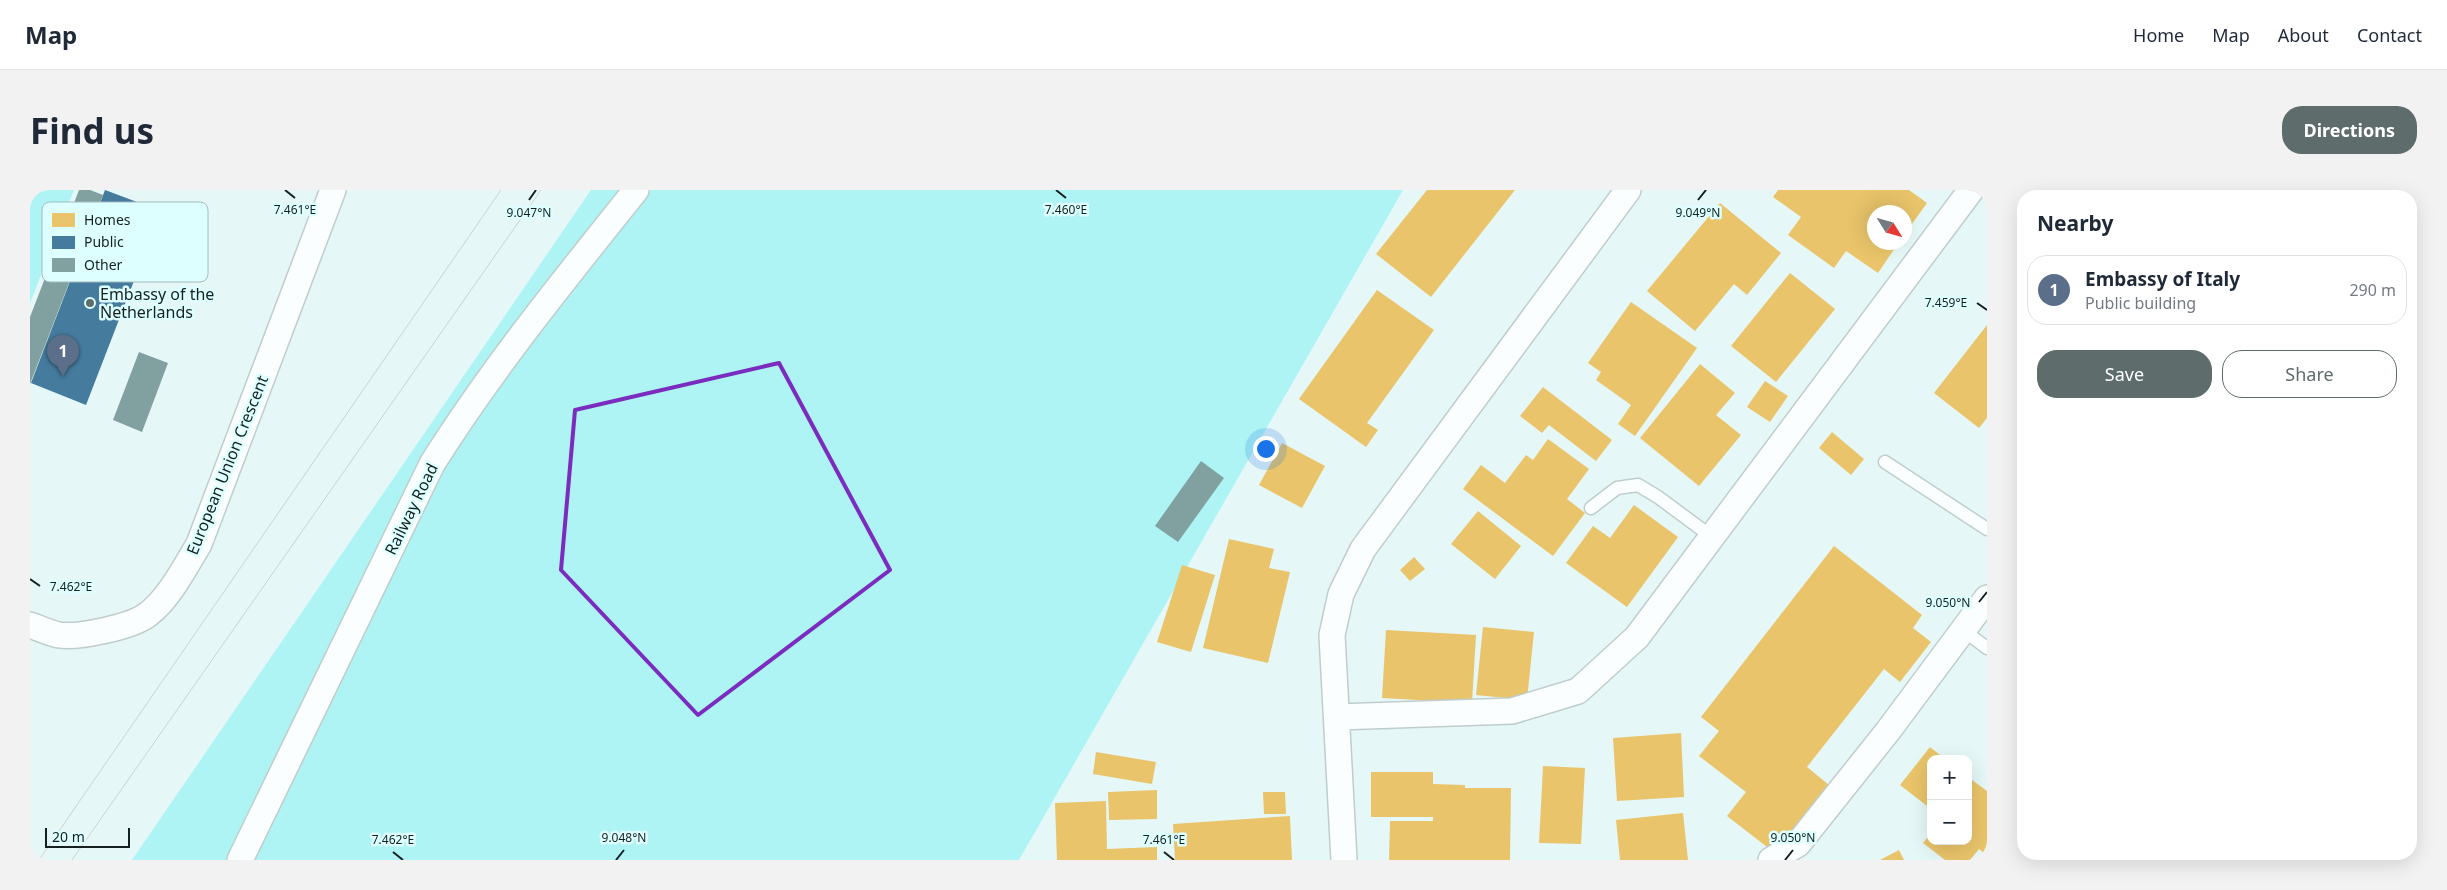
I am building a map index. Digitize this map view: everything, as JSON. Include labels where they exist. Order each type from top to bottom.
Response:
[{"type":"street","name":"European Union Crescent","points":[[30,625],[59,635],[83,634],[113,629],[147,615],[173,588],[199,544],[333,190]]},
{"type":"street","name":"Railway Road","points":[[240,860],[432,464],[456,426],[531,322],[636,190]]},
{"type":"street","points":[[1344,860],[1332,635],[1341,594],[1362,549],[1628,190]]},
{"type":"street","points":[[1337,718],[1512,711],[1578,691],[1637,637],[1971,190]]},
{"type":"street","points":[[1771,860],[1798,844],[1888,731],[1987,598]]},
{"type":"lane","points":[[1885,462],[1987,529]]},
{"type":"lane","points":[[1591,508],[1617,488],[1638,485],[1658,497],[1712,537]]},
{"type":"lane","points":[[1963,630],[1987,648]]},
{"type":"highlighted area","points":[[779,363],[890,570],[698,715],[561,570],[575,410]]},
{"type":"shaded area","points":[[30,190],[74,190],[69,202],[42,202],[42,272],[30,303]]},
{"type":"shaded area","points":[[591,190],[1403,190],[1019,860],[132,860]]},
{"type":"building: Homes","points":[[1427,190],[1515,190],[1431,297],[1376,254]]},
{"type":"building: Homes","points":[[1778,190],[1909,190],[1927,203],[1912,224],[1912,205],[1867,205],[1867,250],[1894,250],[1878,273],[1846,251],[1834,268],[1788,235],[1801,217],[1773,197]]},
{"type":"building: Homes","points":[[1720,203],[1781,253],[1747,295],[1734,284],[1695,331],[1647,291]]},
{"type":"building: Homes","points":[[1790,273],[1835,309],[1776,382],[1731,346]]},
{"type":"building: Homes","points":[[1377,290],[1434,330],[1367,423],[1378,430],[1366,447],[1299,399]]},
{"type":"building: Homes","points":[[1631,302],[1697,348],[1635,436],[1618,424],[1631,405],[1596,380],[1601,372],[1588,363]]},
{"type":"building: Homes","points":[[1987,325],[1987,418],[1979,428],[1934,393]]},
{"type":"building: Homes","points":[[1700,364],[1735,393],[1716,415],[1741,435],[1699,486],[1640,438]]},
{"type":"building: Homes","points":[[1765,381],[1788,396],[1770,422],[1747,407]]},
{"type":"building: Homes","points":[[1543,387],[1612,440],[1596,461],[1549,425],[1542,433],[1520,416]]},
{"type":"building: Homes","points":[[1832,432],[1864,459],[1851,475],[1819,448]]},
{"type":"building: Homes","points":[[1548,439],[1589,469],[1567,499],[1585,513],[1553,556],[1463,489],[1481,465],[1505,483],[1526,455],[1533,460]]},
{"type":"building: Homes","points":[[1282,443],[1325,466],[1302,508],[1259,485]]},
{"type":"building: Homes","points":[[1634,505],[1678,537],[1627,607],[1566,563],[1593,526],[1610,538]]},
{"type":"building: Homes","points":[[1478,511],[1521,546],[1495,579],[1451,544]]},
{"type":"building: Homes","points":[[1229,539],[1274,549],[1269,568],[1290,572],[1268,663],[1203,648]]},
{"type":"building: Homes","points":[[1834,546],[1922,615],[1913,628],[1931,642],[1900,682],[1884,669],[1807,767],[1829,785],[1776,854],[1727,816],[1746,792],[1699,756],[1719,731],[1701,717]]},
{"type":"building: Homes","points":[[1414,557],[1425,569],[1410,581],[1400,570]]},
{"type":"building: Homes","points":[[1182,565],[1215,575],[1191,652],[1157,642]]},
{"type":"building: Homes","points":[[1483,627],[1534,632],[1527,700],[1476,695]]},
{"type":"building: Homes","points":[[1386,630],[1476,635],[1472,703],[1382,698]]},
{"type":"building: Homes","points":[[1681,733],[1684,797],[1617,801],[1613,738]]},
{"type":"building: Homes","points":[[1930,747],[1940,755],[1927,755],[1927,806],[1900,785]]},
{"type":"building: Homes","points":[[1096,752],[1156,762],[1152,784],[1093,774]]},
{"type":"building: Homes","points":[[1543,766],[1585,768],[1581,844],[1539,843]]},
{"type":"building: Homes","points":[[1371,772],[1433,772],[1433,784],[1465,785],[1465,788],[1511,788],[1510,860],[1389,860],[1390,821],[1433,821],[1433,817],[1371,817]]},
{"type":"building: Homes","points":[[1972,780],[1987,791],[1987,856],[1979,849],[1970,860],[1945,860],[1923,843],[1927,838],[1927,845],[1972,845]]},
{"type":"building: Homes","points":[[1157,790],[1157,819],[1109,820],[1108,792]]},
{"type":"building: Homes","points":[[1263,792],[1285,792],[1286,814],[1264,814]]},
{"type":"building: Homes","points":[[1106,801],[1107,849],[1157,847],[1157,860],[1057,860],[1055,803]]},
{"type":"building: Homes","points":[[1683,813],[1688,860],[1620,860],[1616,820]]},
{"type":"building: Homes","points":[[1290,816],[1292,860],[1175,860],[1173,824]]},
{"type":"building: Homes","points":[[1899,850],[1904,860],[1880,860]]},
{"type":"building: Public","points":[[105,190],[137,202],[100,202]]},
{"type":"building: Public","points":[[70,282],[134,282],[86,405],[31,383]]},
{"type":"building: Other","points":[[79,190],[90,190],[103,195],[100,202],[74,202]]},
{"type":"building: Other","points":[[44,282],[69,282],[30,384],[30,317]]},
{"type":"building: Other","points":[[139,352],[168,363],[142,432],[113,420]]},
{"type":"building: Other","points":[[1201,461],[1224,478],[1178,542],[1155,526]]},
{"type":"tram line","points":[[39,860],[501,190]]},
{"type":"tram line","points":[[72,860],[541,190]]},
{"type":"place","name":"Embassy of the Netherlands","points":[[90,303]]},
{"type":"place","name":"Embassy of Italy","points":[[63,376]]}]
